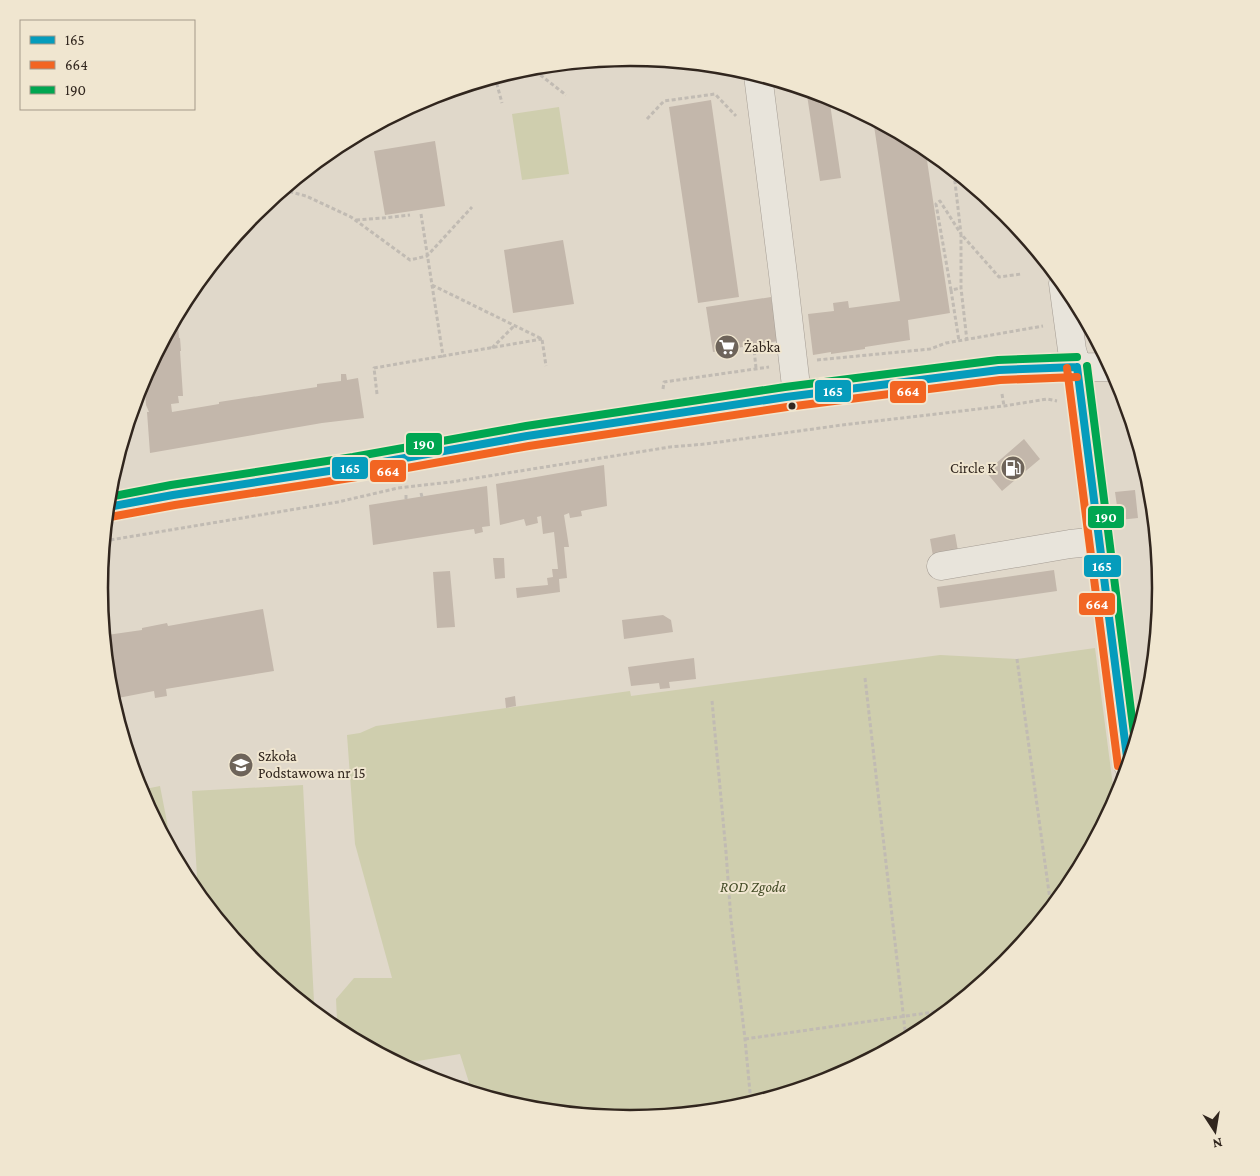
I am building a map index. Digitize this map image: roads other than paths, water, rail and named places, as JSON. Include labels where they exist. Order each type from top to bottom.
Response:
[{"type":"street","points":[[759,83],[797,395]]},
{"type":"street","points":[[1065,300],[1072,350],[1077,367],[1126,749]]},
{"type":"street","points":[[115,504],[355,468],[527,436],[797,395],[999,370],[1103,367]]},
{"type":"street","points":[[941,566],[1070,544],[1099,541]]},
{"type":"place","name":"Żabka","points":[[727,347]]},
{"type":"place","name":"Circle K","points":[[1013,468]]},
{"type":"place","name":"Szkoła Podstawowa nr 15","points":[[241,765]]},
{"type":"park label","name":"ROD Zgoda","points":[[753,887]]}]
